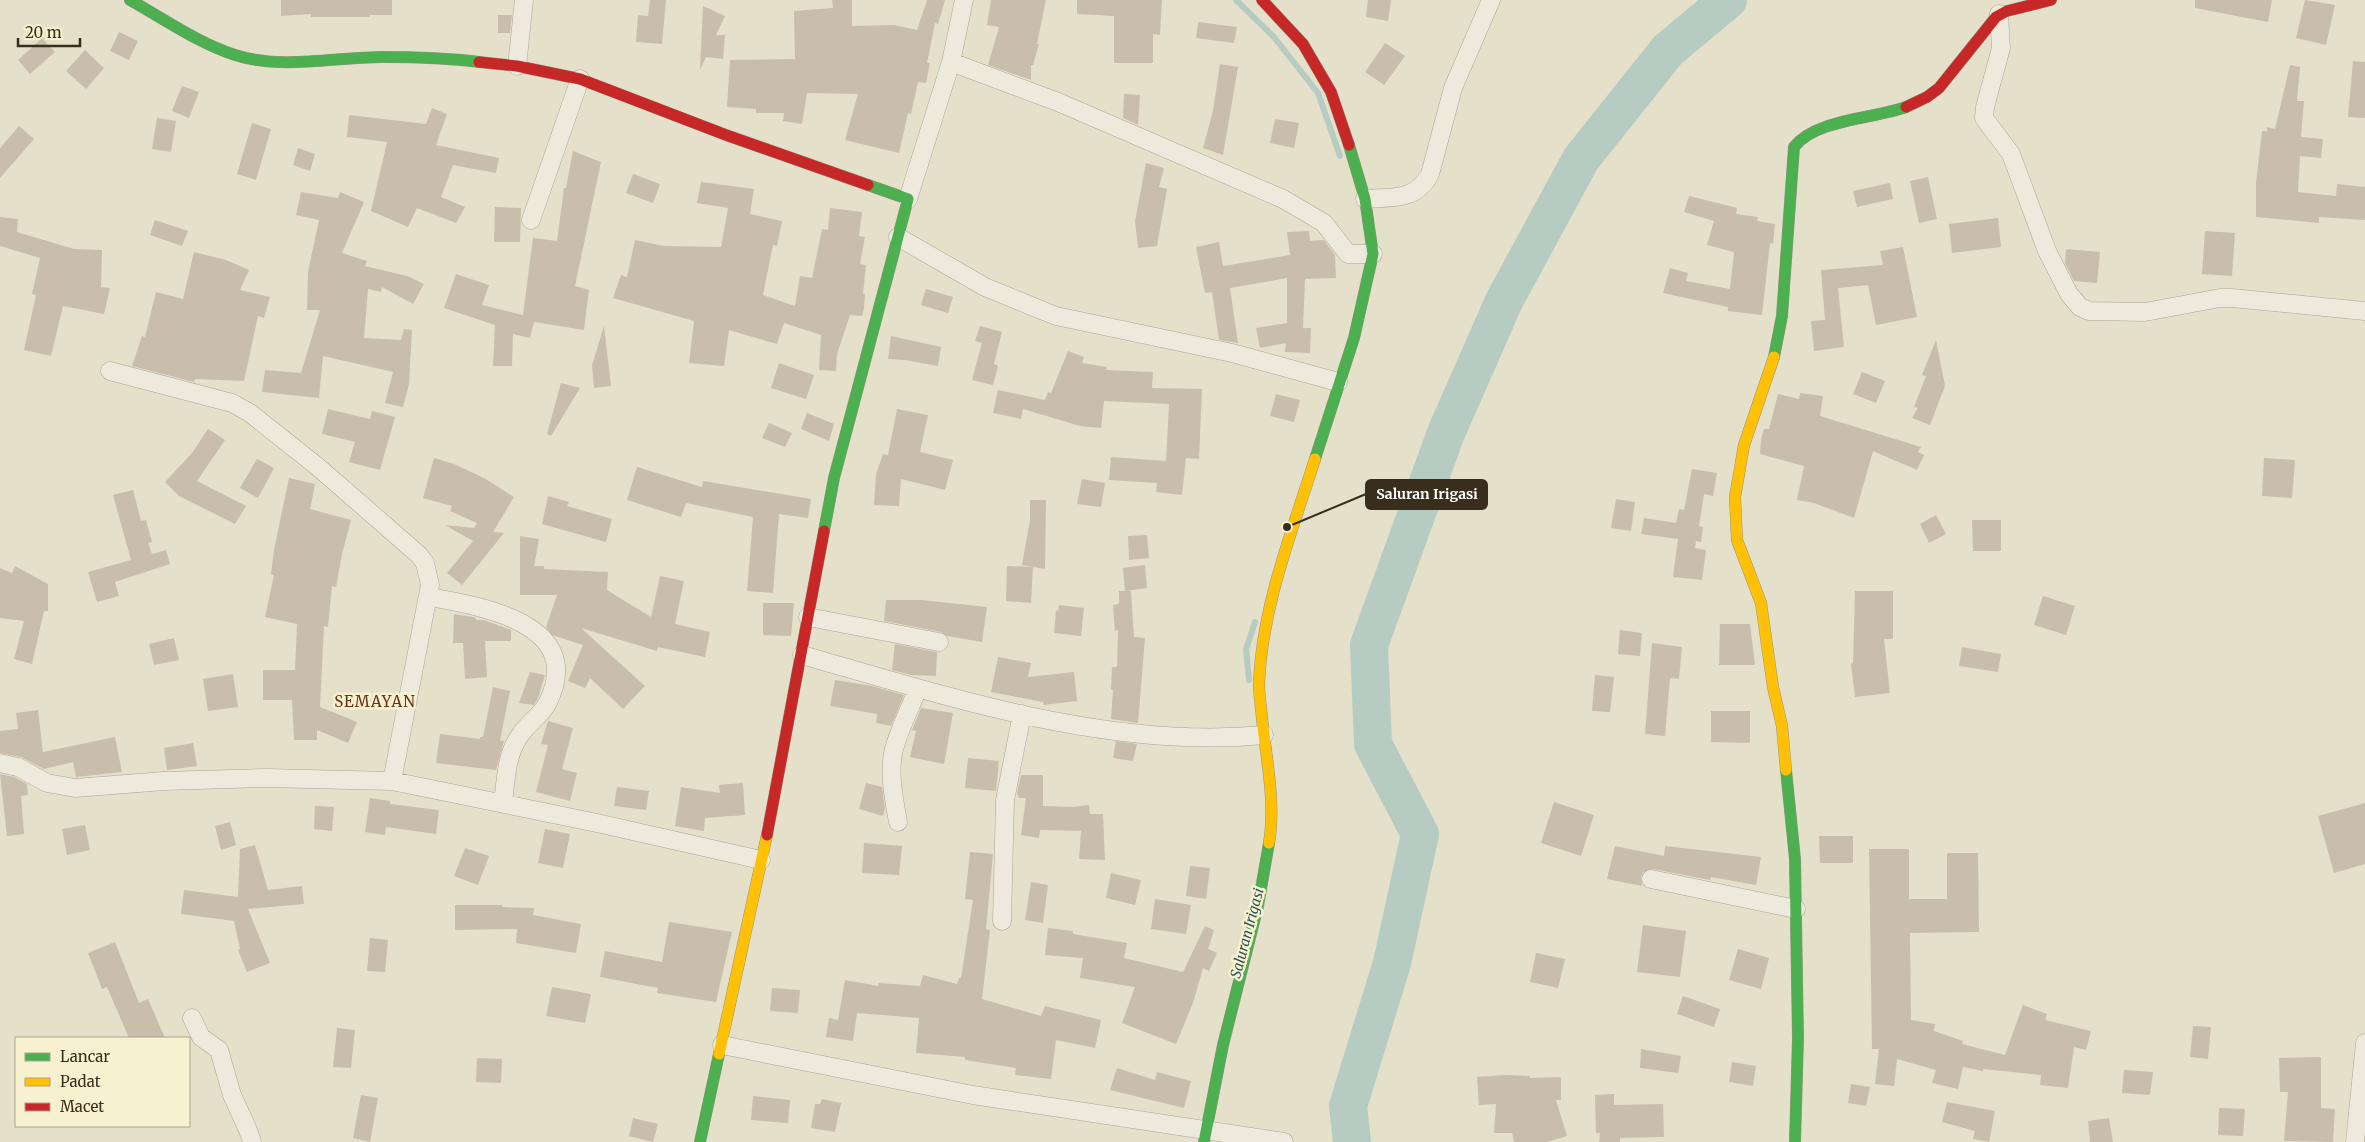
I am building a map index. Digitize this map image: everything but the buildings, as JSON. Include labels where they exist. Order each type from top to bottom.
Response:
[{"type":"street","points":[[130,0],[210,45],[236,55],[251,58],[284,62],[383,57],[453,59],[517,66],[580,79],[726,135],[908,199]]},
{"type":"street","points":[[517,66],[524,0]]},
{"type":"street","points":[[700,1142],[778,785],[834,478],[908,199],[950,62],[964,0]]},
{"type":"street","points":[[1204,1133],[1223,1044],[1258,906],[1270,831],[1256,736],[1265,628],[1277,577],[1359,320],[1370,254],[1365,199],[1342,123],[1324,77],[1303,44],[1262,0]]},
{"type":"street","points":[[1365,199],[1407,194],[1424,186],[1434,160],[1453,88],[1491,0]]},
{"type":"street","points":[[1795,1142],[1798,1038],[1795,859],[1782,726],[1773,687],[1761,602],[1737,540],[1734,497],[1744,445],[1774,360],[1782,316],[1794,147],[1796,141],[1804,136],[1842,123],[1880,116],[1915,103],[1936,91],[1949,78],[1991,21],[1999,14],[2051,0]]},
{"type":"street","points":[[1999,14],[2001,48],[1984,118],[2011,154],[2047,251],[2069,294],[2080,307],[2089,311],[2145,312],[2210,300],[2232,298],[2365,311]]},
{"type":"street","points":[[950,62],[1058,102],[1283,199],[1324,223],[1348,254],[1370,254]]},
{"type":"street","points":[[531,220],[580,79]]},
{"type":"street","points":[[898,237],[985,287],[1056,316],[1232,353],[1339,382]]},
{"type":"street","points":[[110,371],[232,403],[250,413],[318,467],[419,555],[428,572],[429,597],[415,656],[392,780]]},
{"type":"street","points":[[429,597],[490,610],[521,622],[536,632],[551,649],[555,668],[554,687],[546,706],[515,742],[509,760],[503,803]]},
{"type":"street","points":[[808,617],[939,642]]},
{"type":"street","points":[[802,655],[918,688],[1022,714],[1153,737],[1256,736]]},
{"type":"street","points":[[898,822],[893,790],[892,760],[918,688]]},
{"type":"street","points":[[1002,920],[1005,800],[1022,714]]},
{"type":"street","points":[[0,763],[18,767],[47,783],[75,788],[164,780],[266,778],[392,780],[761,860]]},
{"type":"street","points":[[1651,879],[1796,909]]},
{"type":"street","points":[[192,1018],[201,1038],[218,1050],[232,1096],[252,1142]]},
{"type":"street","points":[[2355,1142],[2365,1043]]},
{"type":"street","points":[[722,1045],[973,1095],[1176,1126],[1204,1133],[1277,1141]]},
{"type":"waterway","name":"Saluran Irigasi","points":[[1236,0],[1274,37],[1318,93],[1340,156]]},
{"type":"waterway","points":[[1352,1142],[1348,1106],[1392,963],[1420,834],[1373,744],[1369,645],[1446,433],[1504,301],[1581,159],[1668,50],[1728,0]]},
{"type":"waterway","name":"Saluran Irigasi","points":[[1249,680],[1246,649],[1255,622]]},
{"type":"traffic: fast","points":[[130,0],[208,44],[235,55],[253,59],[271,62],[309,62],[395,57],[479,62]]},
{"type":"traffic: fast","points":[[1774,357],[1782,316],[1794,147],[1804,138],[1830,125],[1906,107]]},
{"type":"traffic: fast","points":[[1315,459],[1354,338],[1373,254],[1365,199],[1349,145]]},
{"type":"traffic: fast","points":[[824,531],[834,478],[908,199],[868,185]]},
{"type":"traffic: fast","points":[[1786,770],[1795,859],[1798,1038],[1795,1142]]},
{"type":"traffic: fast","points":[[1204,1142],[1223,1045],[1258,906],[1269,843]]},
{"type":"traffic: fast","points":[[700,1142],[719,1054]]},
{"type":"traffic: slow","points":[[1774,357],[1744,445],[1735,497],[1737,540],[1761,603],[1773,687],[1782,726],[1786,770]]},
{"type":"traffic: slow","points":[[1269,843],[1271,796],[1259,692],[1261,655],[1272,598],[1315,459]]},
{"type":"traffic: slow","points":[[719,1054],[767,835]]},
{"type":"traffic: jam","points":[[1262,0],[1303,44],[1331,92],[1349,145]]},
{"type":"traffic: jam","points":[[1906,107],[1927,97],[1939,88],[1996,17],[2007,11],[2051,0]]},
{"type":"traffic: jam","points":[[479,62],[517,66],[580,79],[726,135],[868,185]]},
{"type":"traffic: jam","points":[[767,835],[824,531]]},
{"type":"place","name":"Saluran Irigasi","points":[[1287,527]]},
{"type":"district","name":"SEMAYAN","points":[[375,702]]}]
